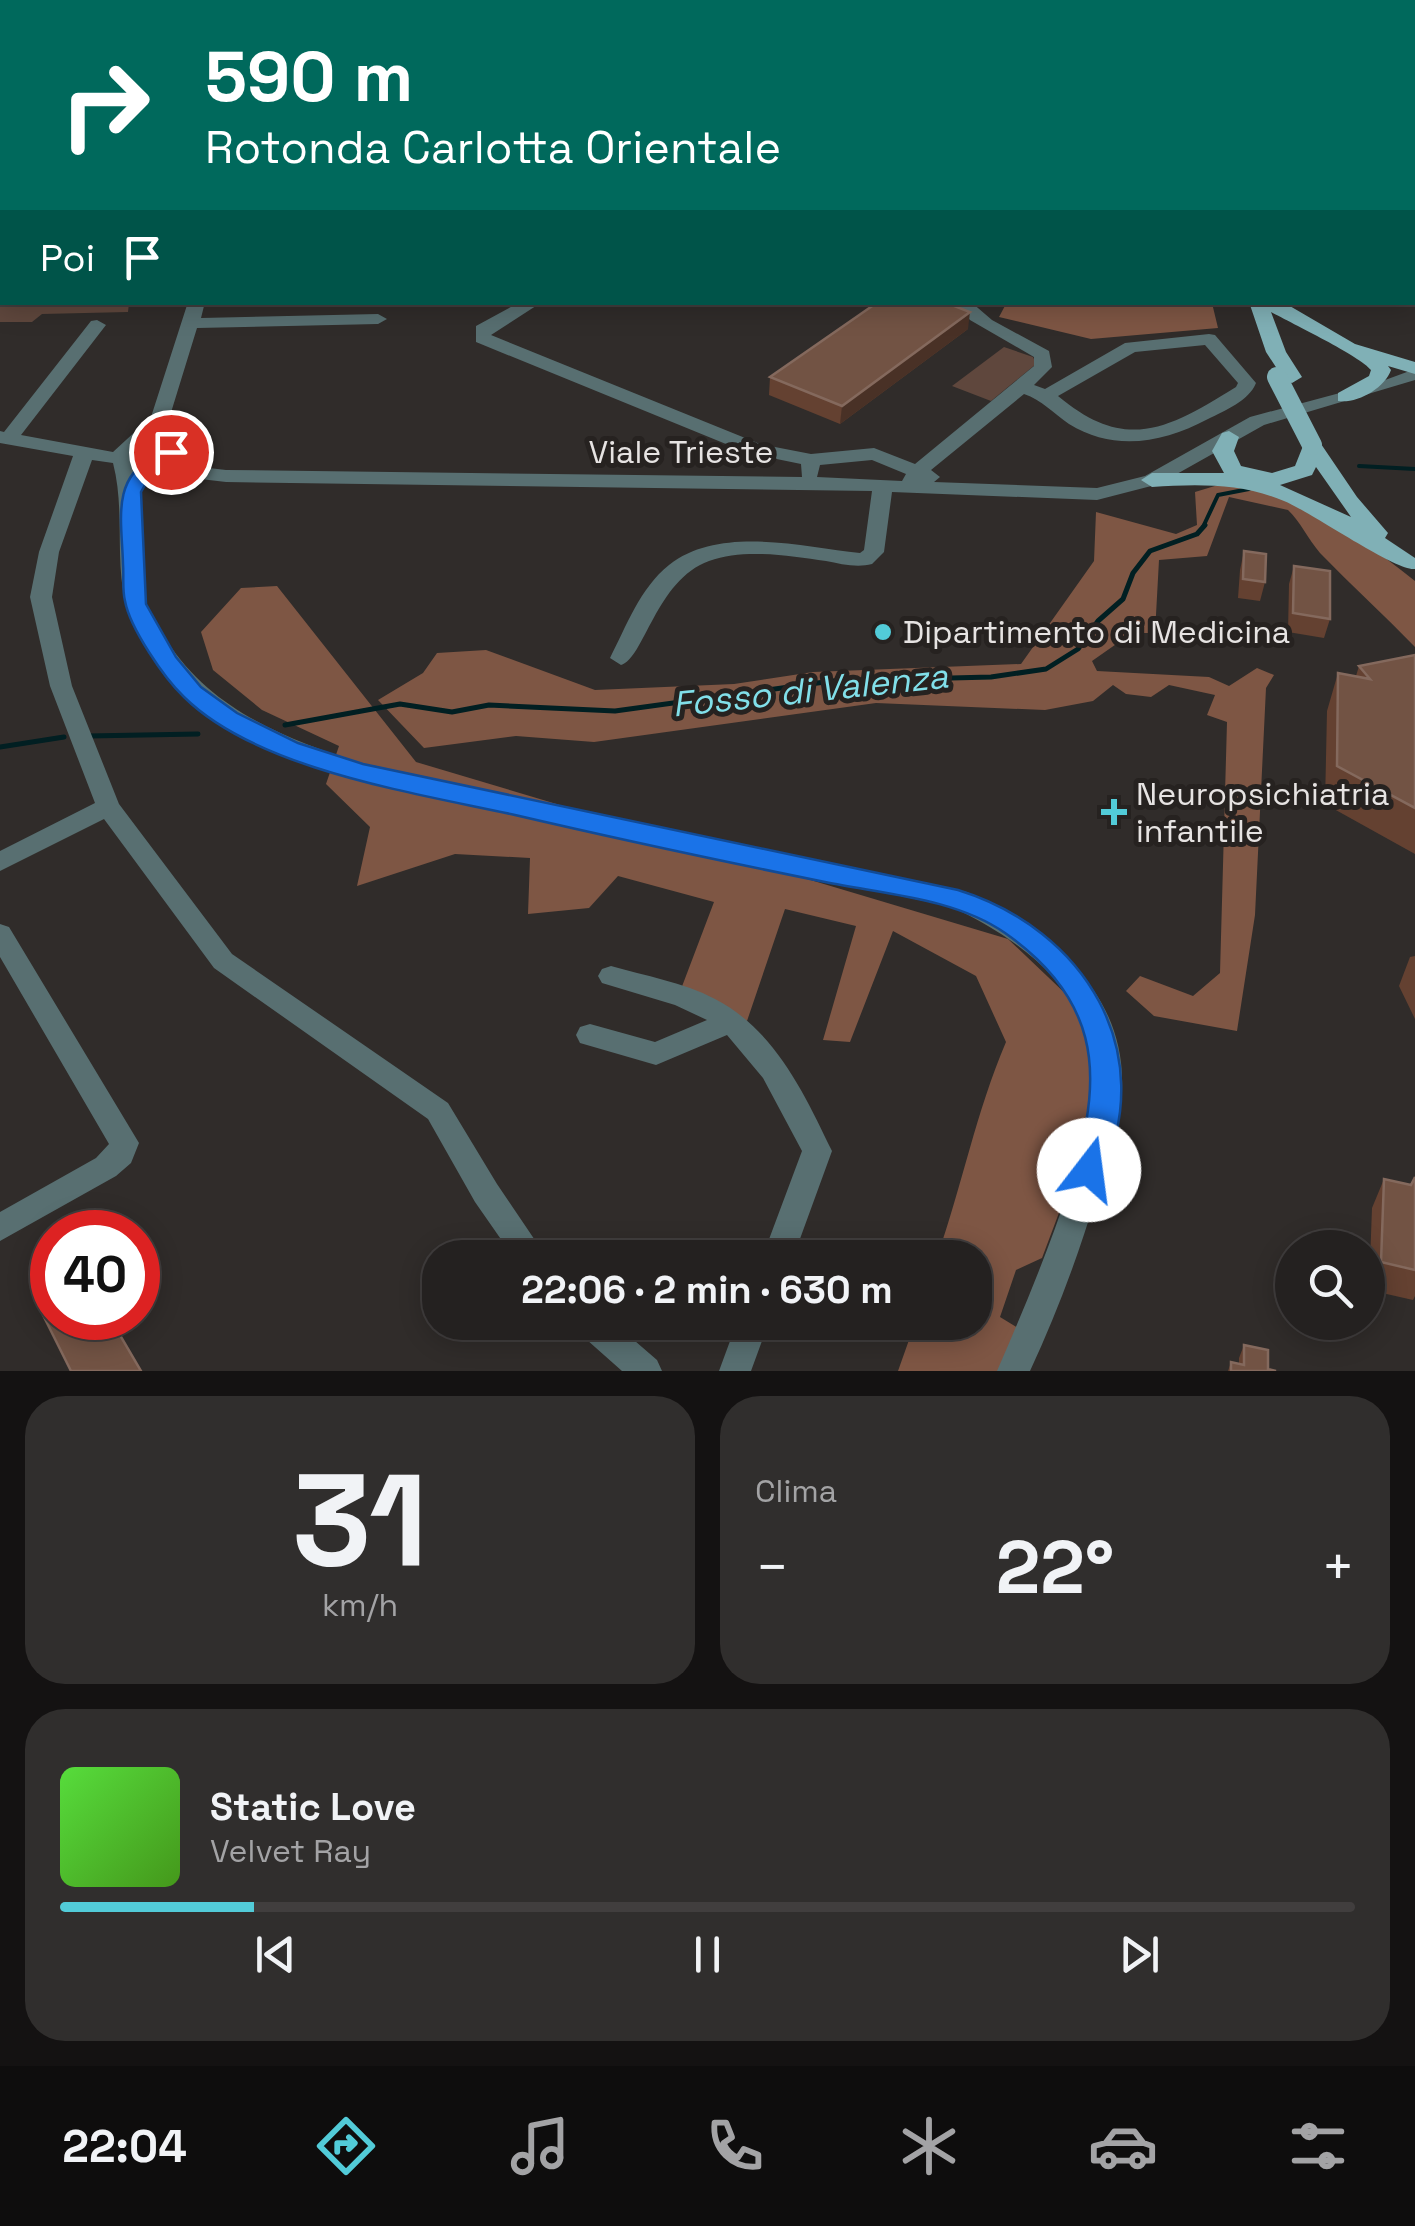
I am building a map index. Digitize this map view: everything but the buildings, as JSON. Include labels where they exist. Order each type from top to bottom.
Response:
[{"type":"main road","points":[[1248,305],[1349,502],[1413,562]]},
{"type":"main road","points":[[1259,305],[1284,377]]},
{"type":"main road","points":[[1273,305],[1348,348],[1411,374]]},
{"type":"main road","points":[[1284,377],[1293,356],[1304,348],[1348,348]]},
{"type":"main road","points":[[1345,397],[1378,380],[1380,363]]},
{"type":"main road","points":[[1226,473],[1223,451],[1229,437]]},
{"type":"main road","points":[[1152,480],[1226,473],[1262,479],[1292,477],[1319,444]]},
{"type":"main road","points":[[1188,461],[1302,498],[1413,562]]},
{"type":"street","points":[[196,305],[160,419],[128,452],[136,604],[166,661],[192,692],[229,719],[290,748],[414,784],[958,899],[1012,924],[1068,971],[1098,1027],[1108,1076],[1105,1108],[1069,1234],[1036,1325],[1013,1371]]},
{"type":"street","points":[[528,305],[482,330],[482,338],[755,449],[811,460],[874,454],[956,489]]},
{"type":"street","points":[[923,475],[1044,367],[1043,355],[1012,334],[983,323],[965,305]]},
{"type":"street","points":[[192,323],[378,320]]},
{"type":"street","points":[[4,438],[97,325]]},
{"type":"street","points":[[1022,387],[1049,394],[1090,428],[1148,438],[1176,432],[1244,390],[1247,383],[1209,340],[1132,347],[1049,394]]},
{"type":"street","name":"Viale Trieste","points":[[128,452],[148,467],[197,475],[883,485],[923,475],[956,489],[1097,494],[1152,480],[1257,421],[1411,374]]},
{"type":"street","points":[[160,419],[167,449]]},
{"type":"street","points":[[4,438],[86,451],[167,449]]},
{"type":"street","points":[[131,492],[148,467],[167,449]]},
{"type":"street","name":"Viale Trieste","points":[[167,449],[197,475]]},
{"type":"street","points":[[86,451],[49,552],[41,596],[62,686],[108,806],[223,961],[438,1111],[486,1193],[519,1240]]},
{"type":"street","points":[[810,483],[811,460]]},
{"type":"street","points":[[132,518],[144,491],[153,484],[197,475]]},
{"type":"street","points":[[621,658],[659,586],[674,572],[714,550],[865,560],[874,552],[883,485]]},
{"type":"street","points":[[0,862],[108,806]]},
{"type":"street","points":[[0,934],[124,1143],[121,1154],[106,1167],[0,1228]]},
{"type":"street","points":[[612,976],[707,1007],[728,1023],[788,1088],[817,1151],[784,1240]]},
{"type":"street","points":[[590,1035],[656,1054],[728,1023]]},
{"type":"street","points":[[610,1340],[646,1371]]},
{"type":"street","points":[[735,1371],[746,1340]]},
{"type":"shaded area","points":[[0,305],[129,305],[128,312],[42,314],[32,322],[0,322]]},
{"type":"shaded area","points":[[1005,305],[1212,305],[1218,328],[1091,339],[999,317]]},
{"type":"shaded area","points":[[1004,347],[1033,357],[1036,364],[991,401],[952,386]]},
{"type":"shaded area","points":[[1228,482],[1280,497],[1327,520],[1415,581],[1415,647],[1320,553],[1288,510],[1229,497],[1207,556],[1159,560],[1155,633],[1132,633],[1092,661],[1097,671],[1209,677],[1229,686],[1257,668],[1274,675],[1266,688],[1255,915],[1237,1031],[1154,1016],[1126,991],[1140,976],[1193,996],[1220,973],[1227,722],[1207,715],[1215,695],[1169,685],[1151,697],[1126,694],[1113,685],[1093,701],[1045,710],[876,703],[594,742],[516,736],[424,748],[378,700],[423,673],[437,653],[486,650],[595,690],[734,684],[813,672],[1021,664],[1094,561],[1096,512],[1176,534],[1197,525],[1195,492]]},
{"type":"shaded area","points":[[277,586],[416,762],[1008,939],[1069,997],[1101,1064],[1086,1141],[1042,1258],[1016,1270],[1000,1317],[1018,1328],[999,1371],[898,1371],[909,1340],[992,1340],[992,1240],[942,1240],[1006,1042],[976,976],[893,931],[850,1042],[823,1040],[856,926],[785,909],[747,1021],[678,997],[714,902],[618,876],[589,908],[528,914],[530,858],[455,854],[357,886],[370,827],[326,784],[339,746],[262,710],[213,670],[201,632],[241,588]]},
{"type":"waterway","name":"Fosso di Valenza","points":[[1359,466],[1415,469]]},
{"type":"waterway","name":"Fosso di Valenza","points":[[1203,527],[1218,495],[1249,489]]},
{"type":"waterway","name":"Fosso di Valenza","points":[[285,725],[400,704],[452,712],[489,705],[615,711],[832,681],[991,677],[1046,669],[1078,649],[1098,621],[1123,599],[1133,573],[1150,551],[1197,534],[1205,525]]},
{"type":"waterway","name":"Fosso di Valenza","points":[[88,736],[198,734]]},
{"type":"waterway","name":"Fosso di Valenza","points":[[0,747],[64,737]]},
{"type":"place","name":"Dipartimento di Medicina","points":[[883,632]]},
{"type":"place","name":"Neuropsichiatria infantile","points":[[1114,812]]},
{"type":"route","points":[[171,452],[158,464],[146,467],[131,492],[136,604],[166,661],[192,692],[229,719],[290,748],[360,772],[701,848],[958,899],[1012,924],[1068,971],[1098,1027],[1108,1076],[1099,1138],[1089,1170]]}]
